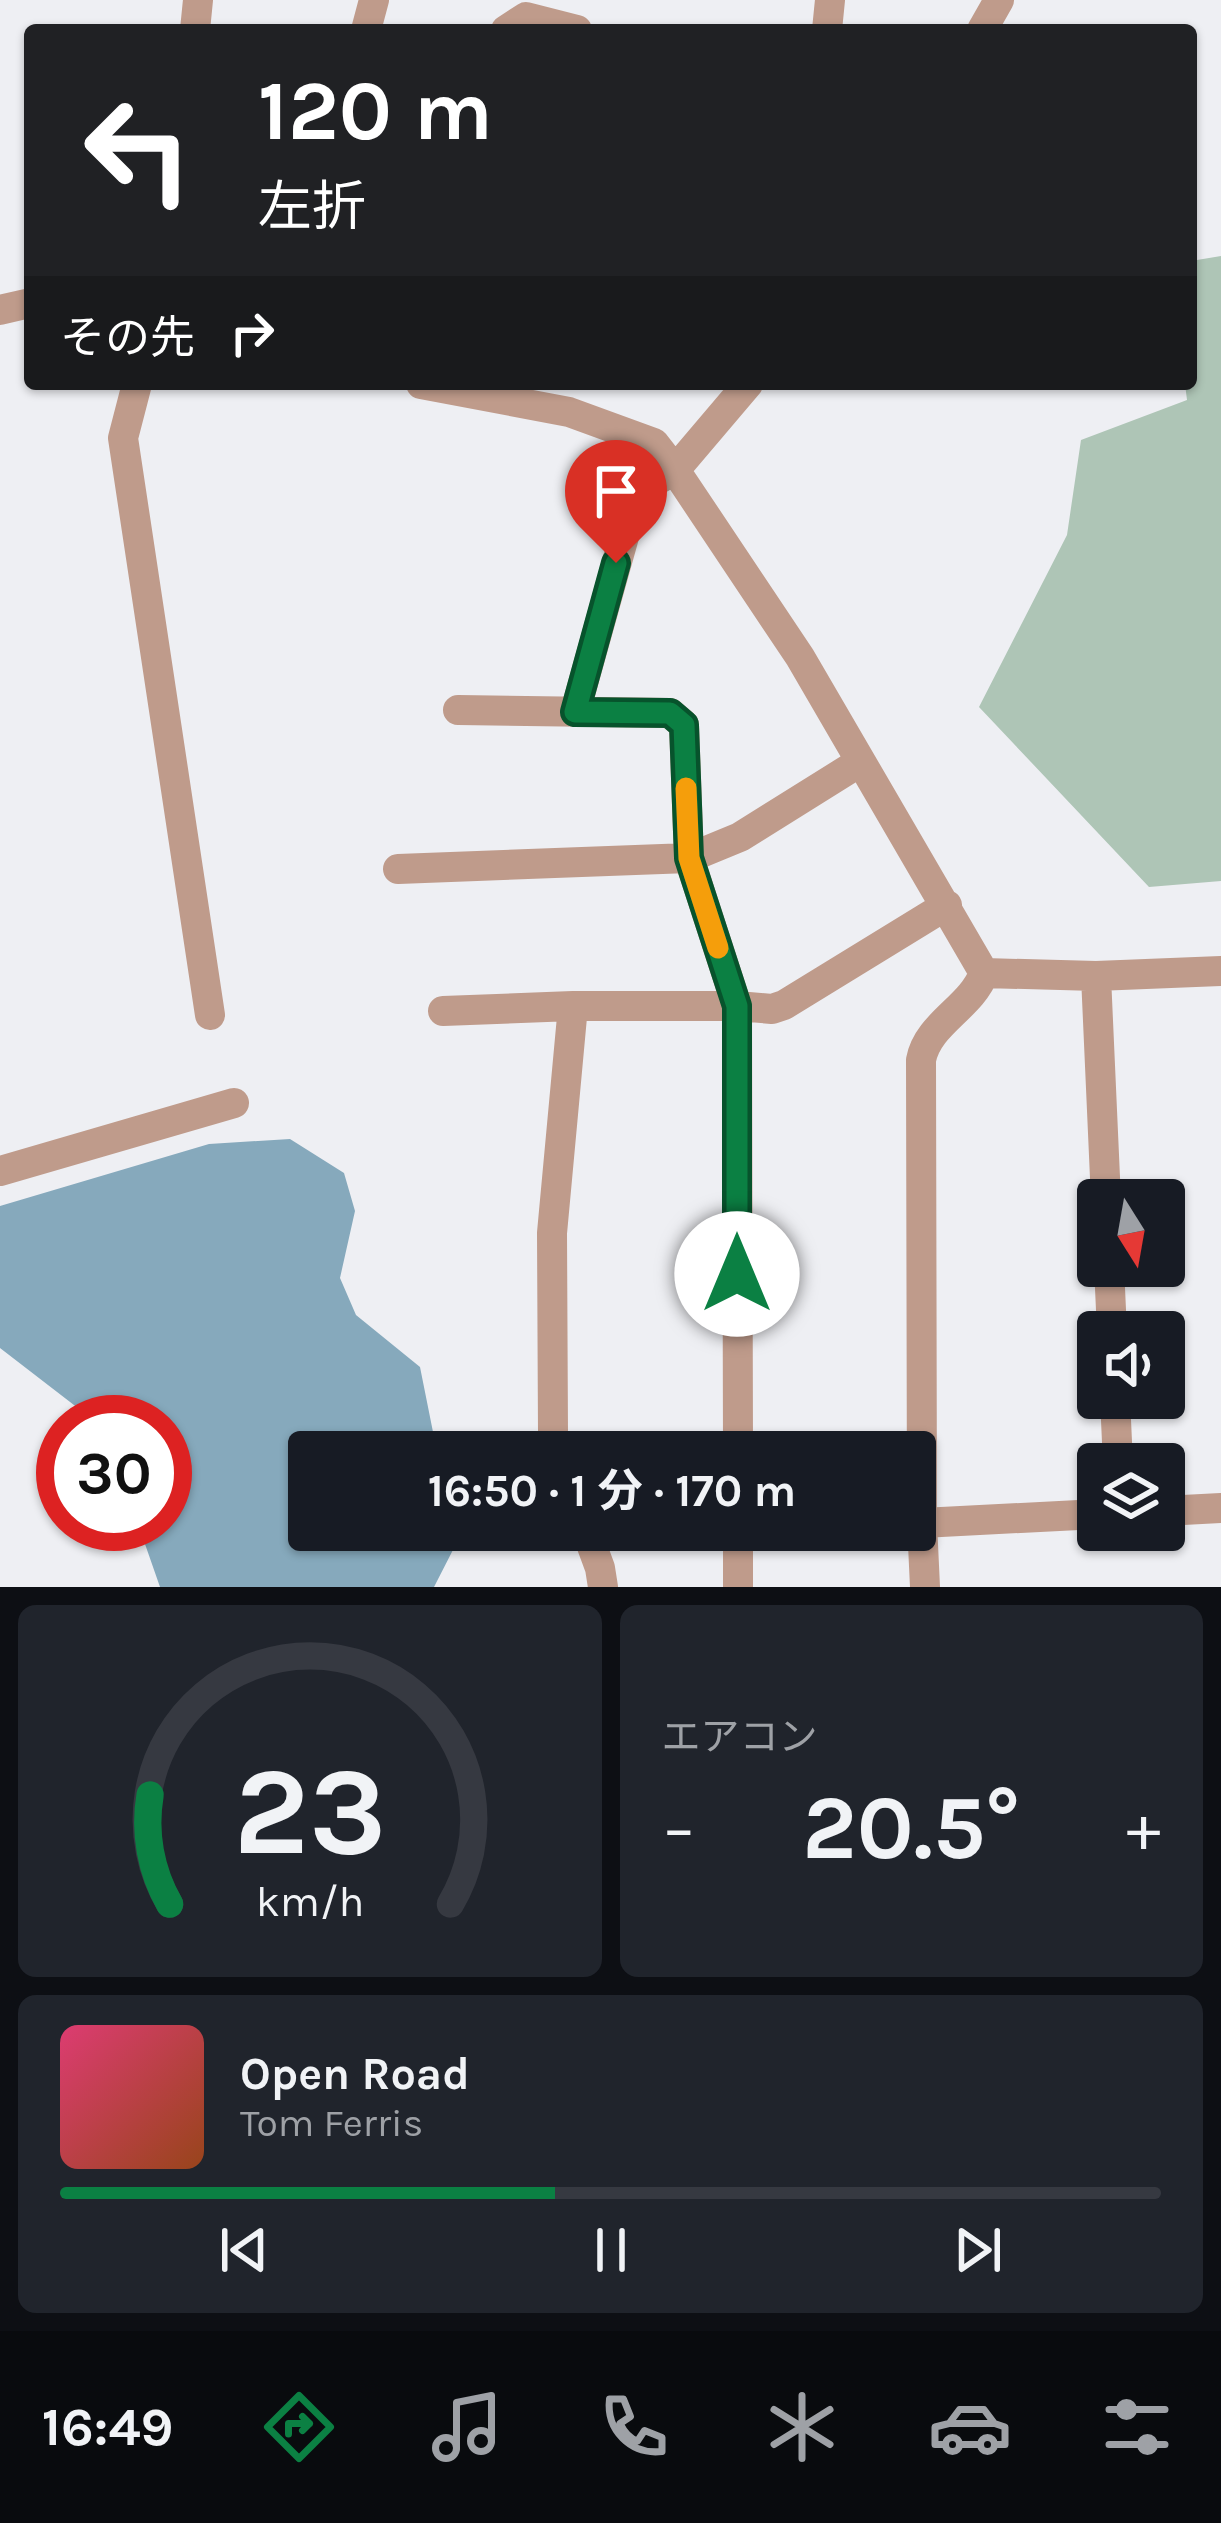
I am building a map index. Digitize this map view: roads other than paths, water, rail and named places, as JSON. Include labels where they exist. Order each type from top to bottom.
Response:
[{"type":"street","points":[[515,24],[526,17],[553,24]]},
{"type":"street","points":[[135,390],[123,438],[210,1015]]},
{"type":"street","points":[[453,390],[569,412],[654,443],[800,657],[984,973],[967,1003],[931,1036],[921,1060],[922,1431]]},
{"type":"street","points":[[575,712],[627,526],[655,481],[675,470],[743,390]]},
{"type":"street","points":[[458,710],[670,713],[684,725],[689,858],[737,1006],[738,1431]]},
{"type":"street","points":[[398,869],[689,858],[740,837],[860,762]]},
{"type":"street","points":[[443,1011],[573,1006],[772,1009],[947,905]]},
{"type":"street","points":[[984,973],[1096,976],[1221,970]]},
{"type":"street","points":[[1096,976],[1105,1179]]},
{"type":"street","points":[[554,1431],[551,1233],[573,1006]]},
{"type":"street","points":[[0,1171],[234,1103]]},
{"type":"street","points":[[1185,1510],[1221,1508]]},
{"type":"street","points":[[936,1522],[1077,1515]]},
{"type":"street","points":[[594,1551],[603,1587]]},
{"type":"street","points":[[738,1551],[738,1587]]},
{"type":"street","points":[[923,1551],[925,1587]]},
{"type":"water","points":[[290,1139],[344,1173],[355,1211],[340,1278],[356,1315],[420,1367],[433,1431],[288,1431],[288,1551],[452,1551],[434,1587],[160,1587],[147,1551],[192,1551],[192,1395],[61,1395],[0,1348],[0,1206],[209,1144]]}]
